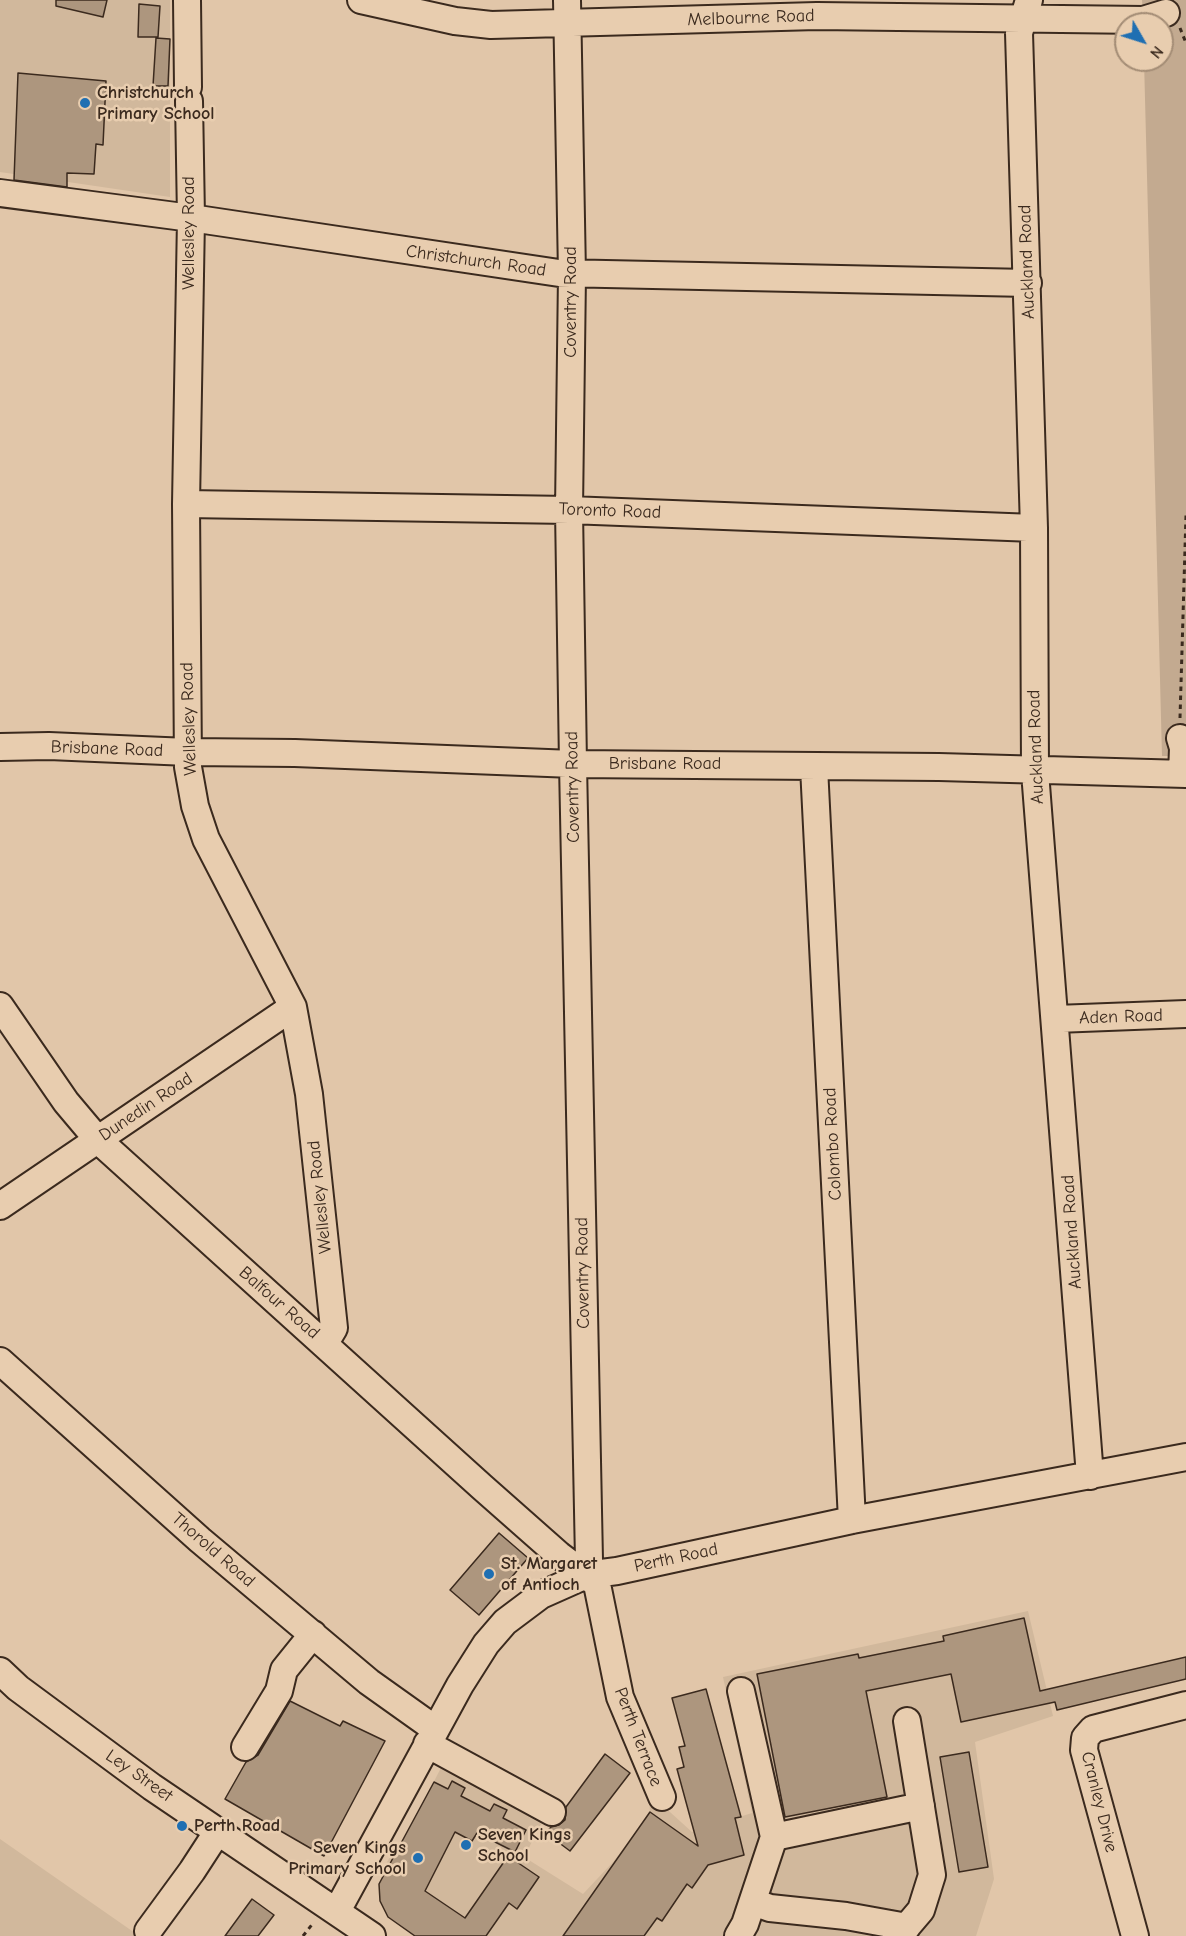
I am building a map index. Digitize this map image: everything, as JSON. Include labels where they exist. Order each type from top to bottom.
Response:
[{"type":"street","name":"Wellesley Road","points":[[187,0],[190,218],[186,504],[188,753],[195,806],[206,839],[293,1007],[309,1094],[334,1328],[325,1343]]},
{"type":"street","name":"Melbourne Road","points":[[361,0],[473,24],[566,12],[818,8],[1025,9],[1114,16]]},
{"type":"street","name":"Auckland Road","points":[[1025,9],[1019,33],[1034,528],[1035,772],[1090,1476]]},
{"type":"street","name":"Coventry Road","points":[[566,12],[572,274],[569,510],[589,1560],[586,1575]]},
{"type":"street","name":"Christchurch Road","points":[[0,193],[190,218],[474,262],[572,274],[1028,283]]},
{"type":"street","name":"Toronto Road","points":[[186,504],[569,510],[1034,528]]},
{"type":"street","points":[[1179,738],[1184,748],[1184,774]]},
{"type":"street","name":"Brisbane Road","points":[[0,747],[49,746],[188,753],[295,753],[573,764],[939,767],[1035,772],[1184,774]]},
{"type":"street","name":"Colombo Road","points":[[814,767],[852,1520]]},
{"type":"street","name":"Balfour Road","points":[[0,1006],[66,1102],[98,1140],[559,1555],[586,1575]]},
{"type":"street","name":"Dunedin Road","points":[[0,1206],[293,1007]]},
{"type":"street","name":"Aden Road","points":[[1056,1019],[1186,1014]]},
{"type":"street","name":"Thorold Road","points":[[0,1361],[200,1540],[431,1737],[552,1812]]},
{"type":"street","name":"Perth Road","points":[[337,1911],[469,1668],[505,1622],[541,1595],[586,1575],[617,1571],[852,1520],[1186,1457]]},
{"type":"street","name":"Perth Terrace","points":[[586,1575],[597,1584],[620,1697],[662,1797]]},
{"type":"street","points":[[245,1747],[279,1690],[284,1670],[312,1634]]},
{"type":"street","name":"Ley Street","points":[[0,1671],[18,1688],[122,1765],[372,1936]]},
{"type":"street","points":[[738,1936],[753,1902],[774,1837],[741,1691]]},
{"type":"street","name":"Cranley Drive","points":[[1135,1936],[1084,1750],[1085,1737],[1092,1729],[1186,1706]]},
{"type":"street","points":[[753,1902],[770,1908],[846,1916],[903,1931],[921,1910],[932,1875],[907,1721]]},
{"type":"street","points":[[774,1837],[921,1806]]},
{"type":"street","points":[[148,1931],[218,1831]]},
{"type":"path","points":[[1179,738],[1186,515]]},
{"type":"shaded area","name":"Christchurch Primary School","points":[[0,0],[170,0],[170,197],[0,172]]},
{"type":"shaded area","points":[[1142,0],[1186,0],[1186,756],[1162,756],[1144,72],[1174,72],[1174,12],[1143,12]]},
{"type":"shaded area","points":[[1028,1611],[1053,1716],[975,1742],[994,1879],[976,1936],[415,1936],[388,1917],[380,1901],[379,1884],[387,1869],[384,1867],[390,1857],[394,1859],[444,1762],[545,1817],[524,1857],[583,1894],[613,1862],[650,1813],[649,1793],[692,1832],[752,1813],[723,1677]]},
{"type":"shaded area","points":[[0,1839],[135,1933],[133,1936],[0,1936]]},
{"type":"building","points":[[56,0],[107,0],[103,17],[56,6]]},
{"type":"building","points":[[139,4],[160,6],[158,37],[138,37]]},
{"type":"building","points":[[156,38],[170,39],[168,86],[153,86]]},
{"type":"building","points":[[18,73],[106,81],[103,145],[96,144],[94,174],[67,173],[67,187],[14,180]]},
{"type":"building","name":"St. Margaret of Antioch","points":[[499,1533],[528,1558],[479,1615],[450,1590]]},
{"type":"building","points":[[1024,1618],[1040,1691],[1186,1657],[1186,1679],[1057,1710],[1055,1702],[961,1722],[951,1674],[866,1691],[887,1797],[785,1817],[757,1674],[858,1654],[859,1658],[944,1641],[943,1636]]},
{"type":"building","points":[[706,1689],[741,1817],[735,1818],[744,1855],[708,1865],[692,1888],[687,1884],[662,1921],[657,1918],[644,1936],[563,1936],[650,1812],[698,1846],[677,1769],[684,1767],[679,1747],[685,1746],[672,1698]]},
{"type":"building","points":[[290,1701],[340,1726],[343,1721],[385,1741],[324,1856],[225,1799],[246,1762],[258,1755]]},
{"type":"building","points":[[969,1752],[988,1867],[959,1872],[940,1757]]},
{"type":"building","points":[[605,1754],[630,1773],[570,1851],[546,1833],[551,1827],[565,1820],[566,1807]]},
{"type":"building","name":"Seven Kings Primary School","points":[[452,1781],[465,1788],[461,1796],[490,1811],[494,1804],[507,1810],[503,1818],[526,1830],[515,1852],[477,1833],[472,1841],[455,1832],[425,1891],[465,1918],[508,1856],[539,1877],[517,1909],[509,1903],[486,1936],[415,1936],[388,1917],[380,1901],[379,1884],[434,1782],[448,1789]]},
{"type":"building","points":[[252,1899],[274,1915],[258,1936],[225,1936]]},
{"type":"place","name":"Christchurch Primary School","points":[[85,103]]},
{"type":"place","name":"St. Margaret of Antioch","points":[[489,1574]]},
{"type":"place","name":"Perth Road","points":[[182,1826]]},
{"type":"place","name":"Seven Kings School","points":[[466,1845]]},
{"type":"place","name":"Seven Kings Primary School","points":[[418,1858]]}]
